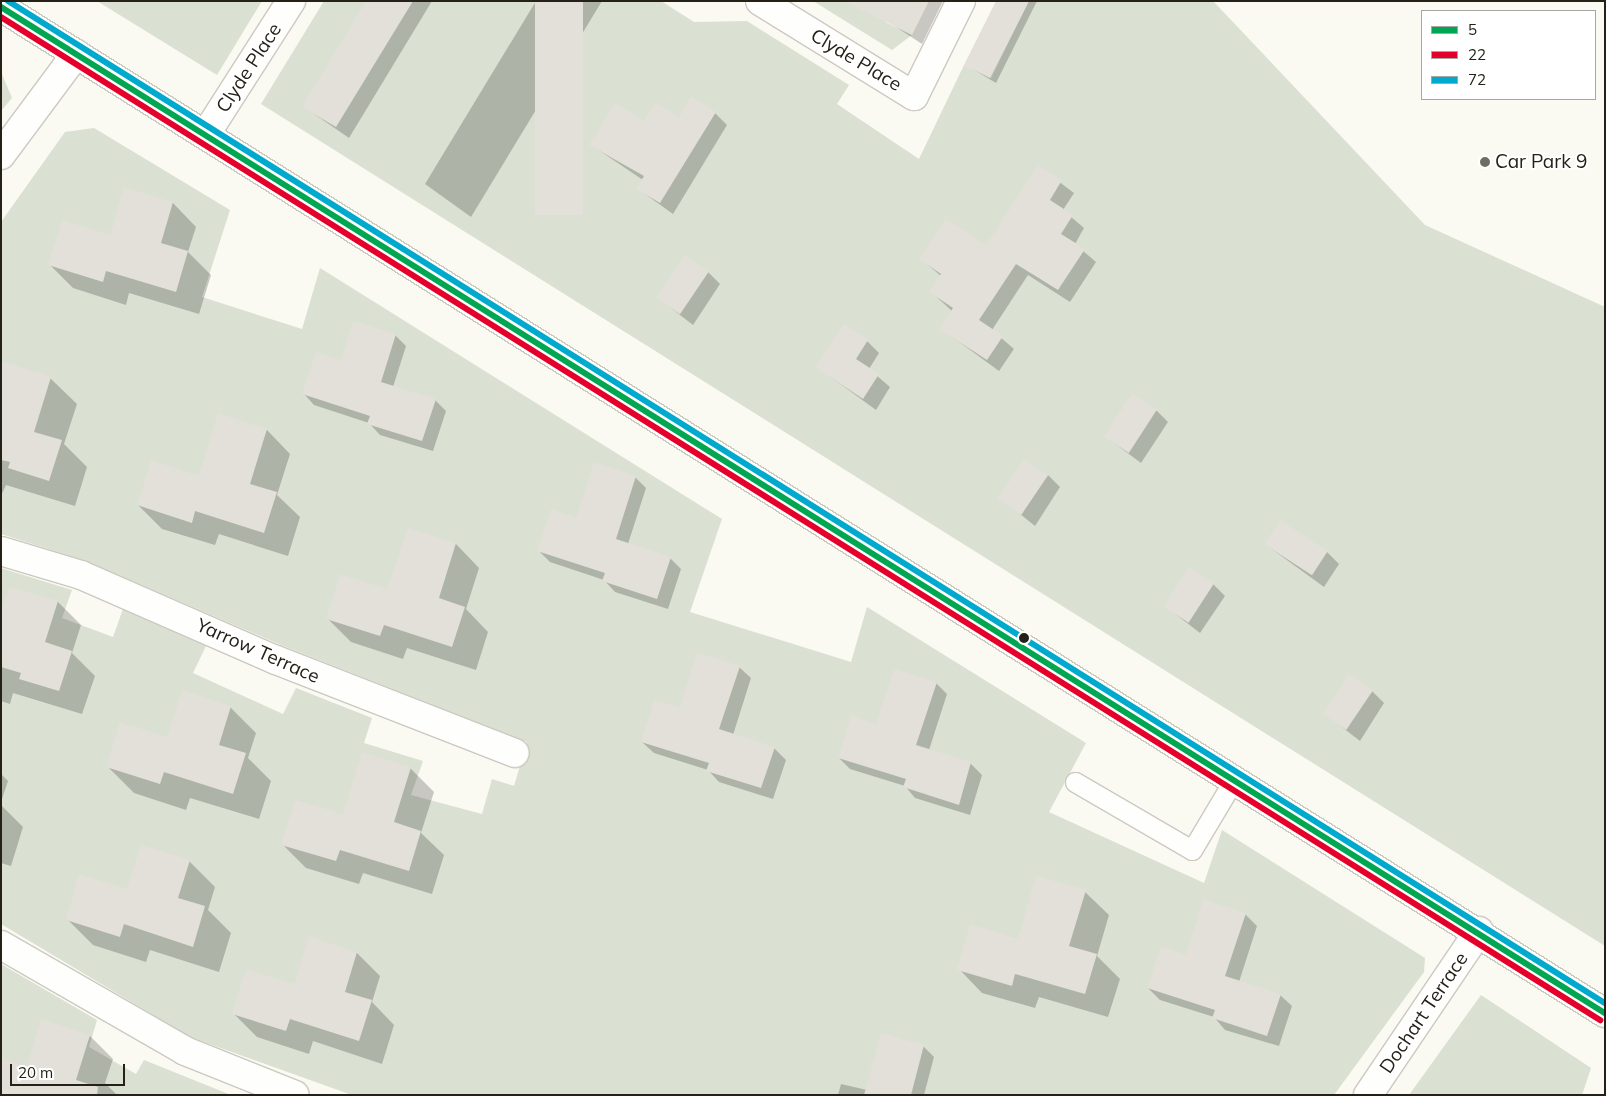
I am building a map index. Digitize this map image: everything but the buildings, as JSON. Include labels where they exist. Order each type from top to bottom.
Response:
[{"type":"street","name":"Clyde Place","points":[[206,134],[291,1]]},
{"type":"street","name":"Clyde Place","points":[[760,1],[914,96],[960,1]]},
{"type":"street","points":[[1,7],[206,134],[1104,701],[1235,778],[1479,931],[1605,1013]]},
{"type":"street","points":[[1,155],[76,54]]},
{"type":"street","name":"Yarrow Terrace","points":[[1,550],[81,576],[276,660],[515,753]]},
{"type":"street","name":"Dochart Terrace","points":[[1368,1095],[1479,931]]},
{"type":"street","points":[[1,945],[164,1040],[295,1095]]},
{"type":"lane","points":[[1075,782],[1192,850],[1235,778]]},
{"type":"shaded area","points":[[97,1],[262,1],[217,75]]},
{"type":"shaded area","points":[[324,1],[661,1],[694,22],[747,21],[849,85],[837,104],[919,159],[964,65],[991,78],[1029,1],[1213,1],[1425,225],[1605,307],[1605,946],[261,104]]},
{"type":"shaded area","points":[[813,1],[896,1],[885,22],[912,35],[892,50]]},
{"type":"shaded area","points":[[1,72],[12,98],[1,111]]},
{"type":"shaded area","points":[[94,128],[230,210],[202,297],[302,329],[320,268],[722,519],[690,612],[851,662],[867,607],[1086,743],[1049,812],[1204,883],[1222,830],[1425,958],[1424,972],[1334,1095],[352,1095],[190,1037],[1,924],[1,568],[72,590],[62,618],[113,637],[123,609],[206,646],[193,673],[283,714],[296,688],[372,718],[364,743],[423,761],[411,795],[482,814],[492,779],[514,786],[527,742],[281,645],[86,561],[1,534],[1,222],[65,132]]},
{"type":"shaded area","points":[[1,964],[97,1020],[89,1047],[136,1074],[144,1060],[231,1095],[1,1095]]},
{"type":"shaded area","points":[[1481,995],[1591,1068],[1582,1095],[1409,1095]]},
{"type":"transit line","name":"72","points":[[8,1],[1605,1003]]},
{"type":"transit line","name":"5","points":[[1,7],[1605,1013]]},
{"type":"transit line","name":"22","points":[[1,17],[1600,1020]]},
{"type":"place","name":"Car Park 9","points":[[1485,162]]}]
